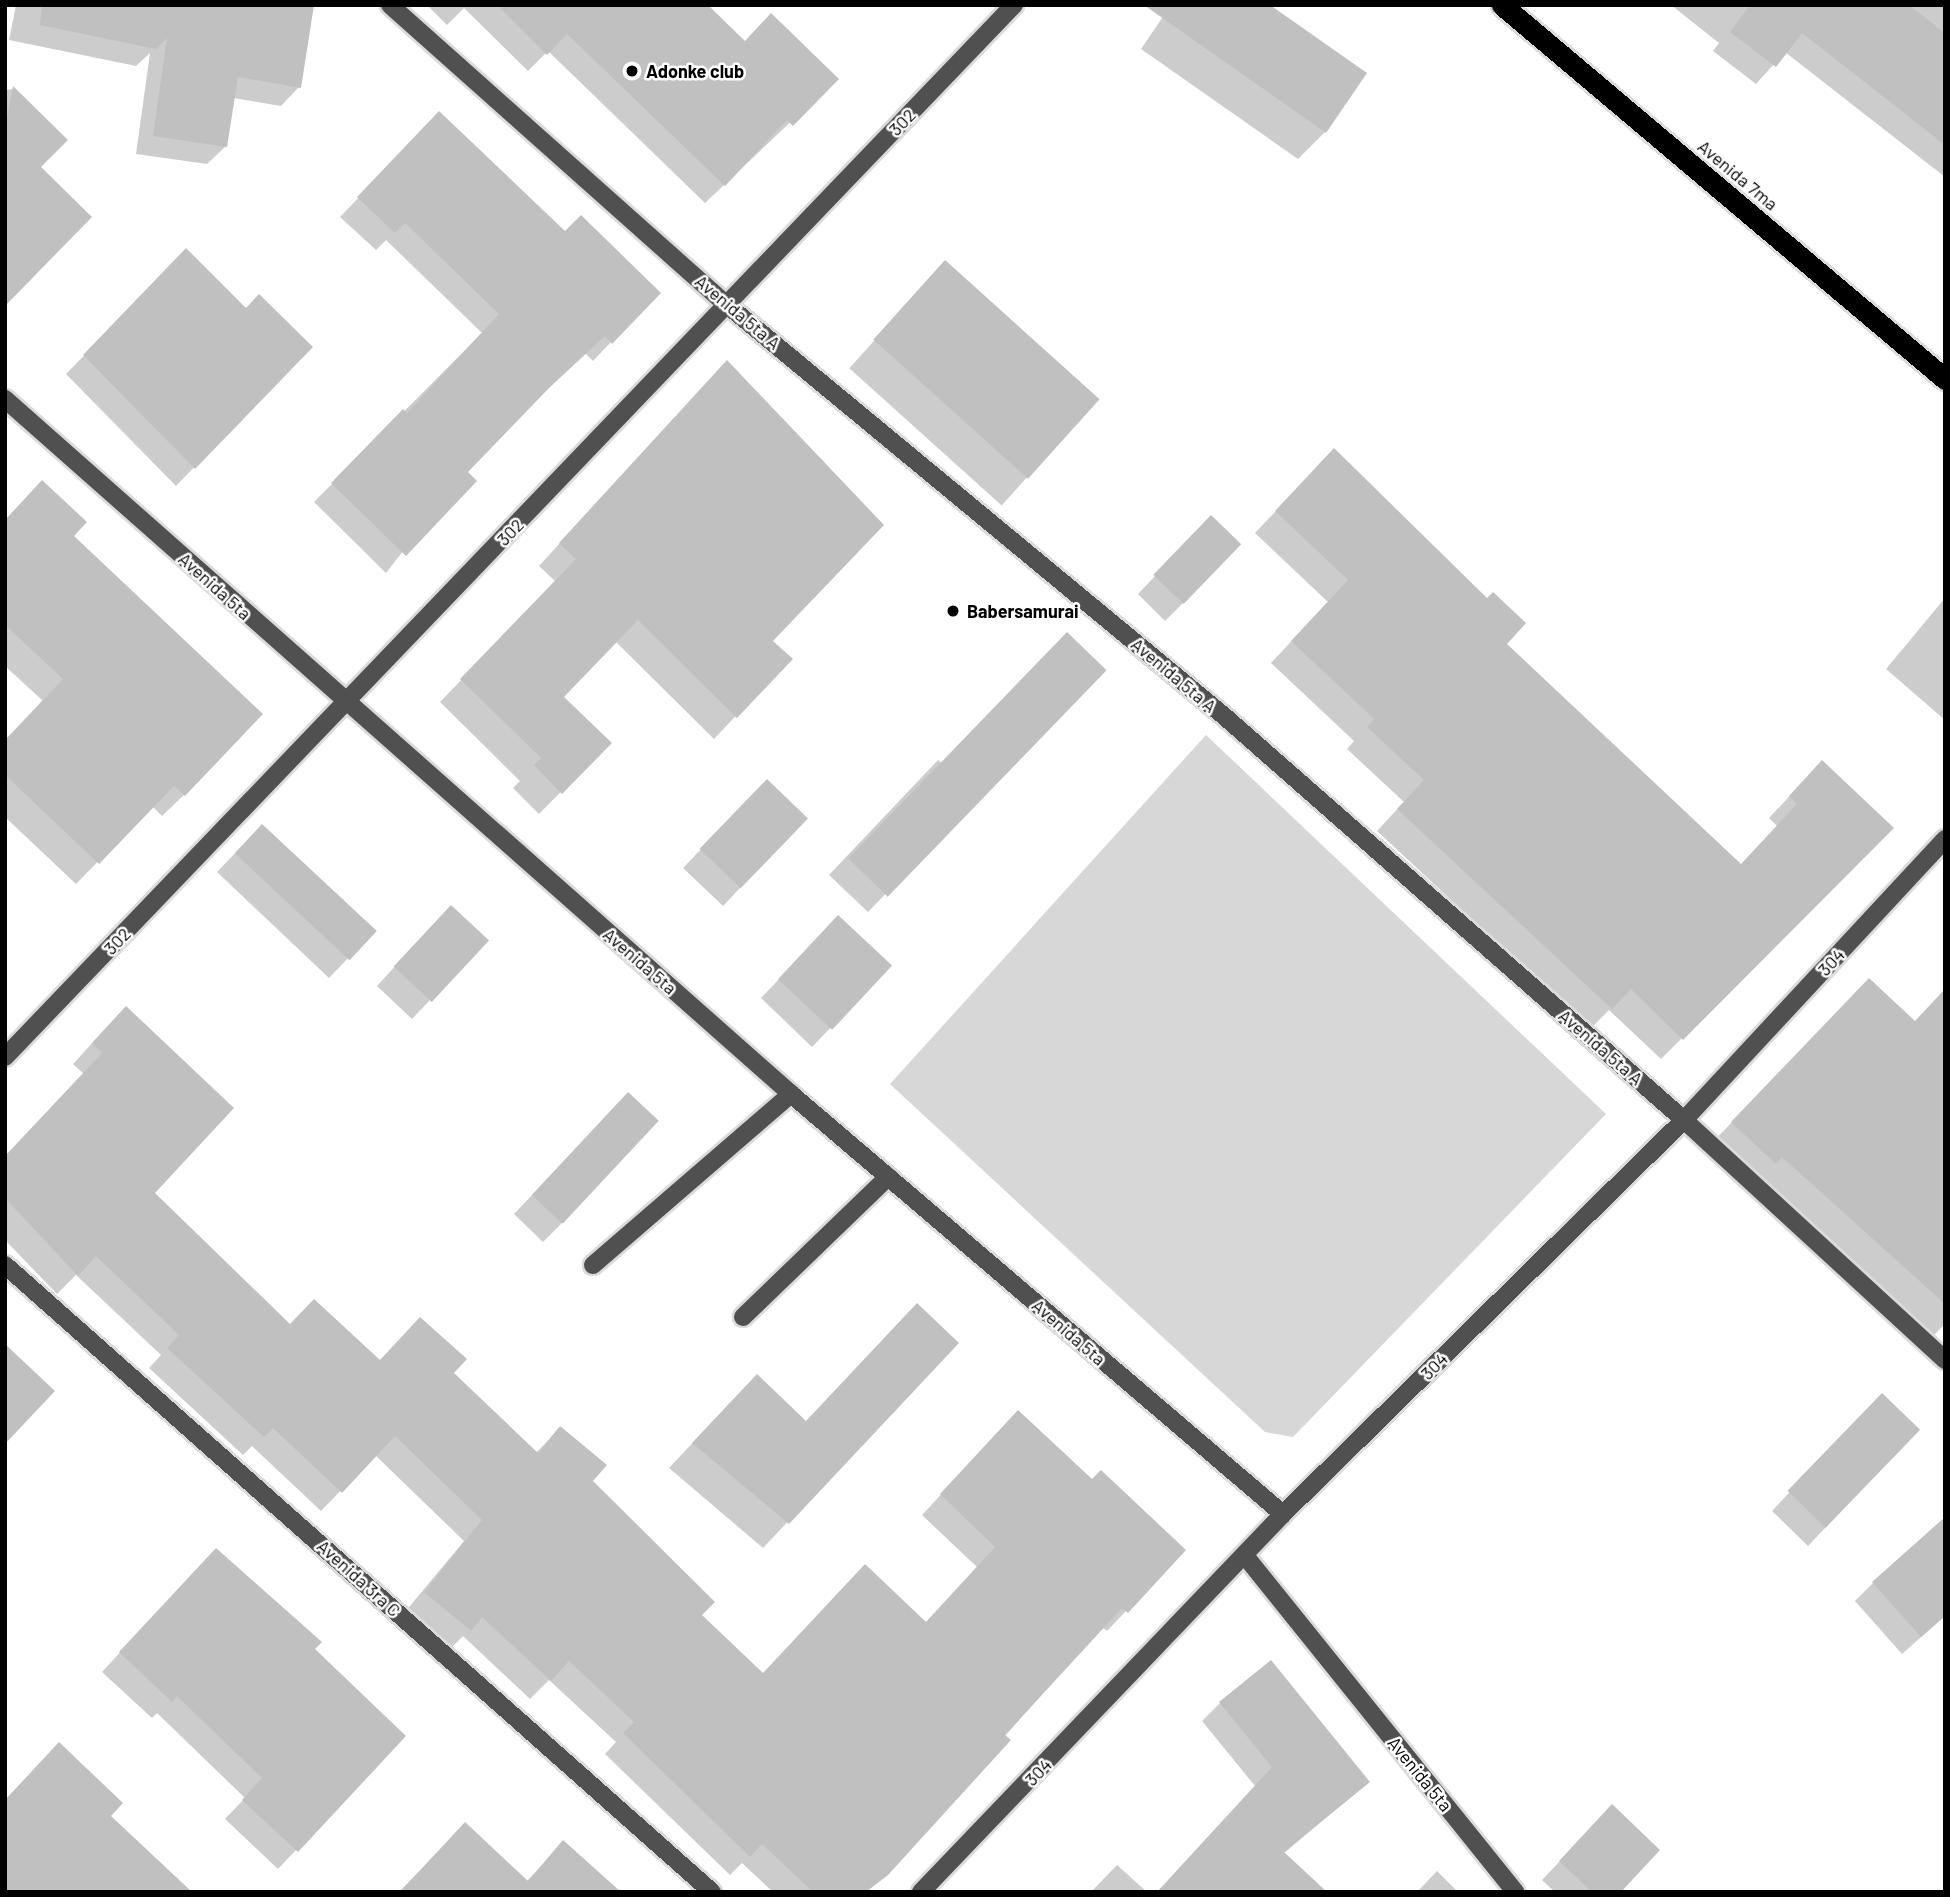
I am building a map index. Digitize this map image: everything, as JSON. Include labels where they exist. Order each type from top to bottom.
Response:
[{"type":"highway","name":"Avenida 7ma","points":[[1502,5],[1945,379]]},
{"type":"street","name":"Avenida 5ta A","points":[[390,5],[726,304],[1224,716],[1684,1120],[1945,1360]]},
{"type":"street","name":"302","points":[[5,1057],[1014,5]]},
{"type":"street","name":"Avenida 5ta","points":[[5,399],[791,1094],[1283,1514]]},
{"type":"street","name":"304","points":[[921,1892],[1246,1557],[1283,1514],[1684,1120],[1945,839]]},
{"type":"street","points":[[593,1265],[791,1094]]},
{"type":"street","points":[[743,1317],[888,1177]]},
{"type":"street","name":"Avenida 3ra C","points":[[5,1265],[712,1892]]},
{"type":"street","name":"Avenida 5ta","points":[[1246,1557],[1515,1892]]},
{"type":"shaded area","points":[[1206,735],[1606,1114],[1293,1437],[1265,1432],[890,1084]]},
{"type":"building","points":[[42,5],[314,5],[301,88],[238,77],[227,147],[153,136],[167,38],[156,49],[40,25]]},
{"type":"building","points":[[497,5],[708,5],[745,41],[771,13],[839,79],[793,126],[787,120],[725,186],[567,34],[547,55]]},
{"type":"building","points":[[1144,5],[1270,5],[1367,73],[1326,133]]},
{"type":"building","points":[[1750,5],[1909,5],[1945,33],[1945,145],[1802,33],[1776,67],[1730,32]]},
{"type":"building","points":[[13,86],[68,140],[41,167],[92,217],[5,306],[5,127]]},
{"type":"building","points":[[439,111],[565,231],[581,215],[661,293],[612,344],[605,336],[549,388],[468,472],[477,481],[406,556],[331,483],[403,409],[407,413],[499,314],[405,223],[395,233],[357,197]]},
{"type":"building","points":[[186,248],[246,308],[259,294],[313,347],[195,469],[83,355]]},
{"type":"building","points":[[945,260],[1100,399],[1028,479],[873,340]]},
{"type":"building","points":[[727,360],[884,525],[773,641],[793,659],[737,718],[638,620],[564,697],[612,743],[562,794],[534,765],[541,758],[460,679],[576,559],[559,543]]},
{"type":"building","points":[[1334,448],[1487,598],[1493,592],[1526,623],[1507,644],[1741,864],[1797,804],[1789,796],[1822,760],[1894,828],[1683,1040],[1631,989],[1612,1009],[1397,809],[1424,780],[1367,727],[1374,719],[1291,641],[1348,580],[1275,511]]},
{"type":"building","points":[[42,480],[87,522],[74,536],[263,714],[185,796],[174,786],[99,864],[5,775],[5,740],[63,679],[5,625],[5,520]]},
{"type":"building","points":[[1211,515],[1241,544],[1184,604],[1153,575]]},
{"type":"building","points":[[1067,632],[1107,670],[888,897],[848,859]]},
{"type":"building","points":[[767,779],[808,819],[741,888],[700,849]]},
{"type":"building","points":[[262,824],[377,931],[350,960],[235,853]]},
{"type":"building","points":[[451,905],[489,940],[432,1002],[394,966]]},
{"type":"building","points":[[838,915],[892,965],[832,1030],[778,979]]},
{"type":"building","points":[[1869,978],[1915,1021],[1945,989],[1945,1304],[1782,1157],[1776,1164],[1731,1122]]},
{"type":"building","points":[[126,1006],[234,1108],[155,1193],[290,1324],[314,1299],[380,1360],[420,1317],[467,1359],[454,1373],[538,1453],[560,1426],[607,1465],[593,1481],[715,1602],[702,1615],[763,1673],[865,1564],[926,1622],[995,1547],[940,1494],[1018,1410],[1092,1479],[1101,1470],[1186,1550],[1128,1613],[1122,1608],[1005,1735],[1011,1740],[888,1875],[866,1892],[813,1892],[762,1844],[750,1857],[623,1733],[634,1722],[569,1661],[551,1681],[482,1617],[471,1631],[424,1592],[482,1520],[395,1436],[342,1493],[273,1428],[264,1437],[167,1348],[179,1335],[96,1256],[78,1276],[5,1198],[5,1156],[102,1053],[92,1043]]},
{"type":"building","points":[[628,1092],[659,1121],[563,1224],[532,1195]]},
{"type":"building","points":[[917,1303],[959,1343],[789,1524],[692,1443],[757,1374],[806,1421]]},
{"type":"building","points":[[5,1344],[55,1391],[5,1444]]},
{"type":"building","points":[[1882,1393],[1920,1430],[1826,1528],[1788,1491]]},
{"type":"building","points":[[1945,1517],[1945,1616],[1921,1637],[1872,1582]]},
{"type":"building","points":[[216,1548],[322,1642],[315,1649],[406,1736],[298,1852],[242,1800],[262,1778],[177,1696],[172,1702],[119,1652]]},
{"type":"building","points":[[1271,1660],[1370,1782],[1284,1852],[1327,1892],[1157,1892],[1272,1767],[1219,1702]]},
{"type":"building","points":[[59,1742],[123,1803],[111,1816],[192,1892],[5,1892],[5,1800]]},
{"type":"building","points":[[1612,1804],[1660,1850],[1621,1892],[1592,1892],[1559,1861]]},
{"type":"building","points":[[465,1822],[528,1881],[563,1840],[621,1892],[400,1892]]},
{"type":"place","name":"Adonke club","points":[[632,71]]},
{"type":"place","name":"Babersamurai","points":[[953,611]]}]
